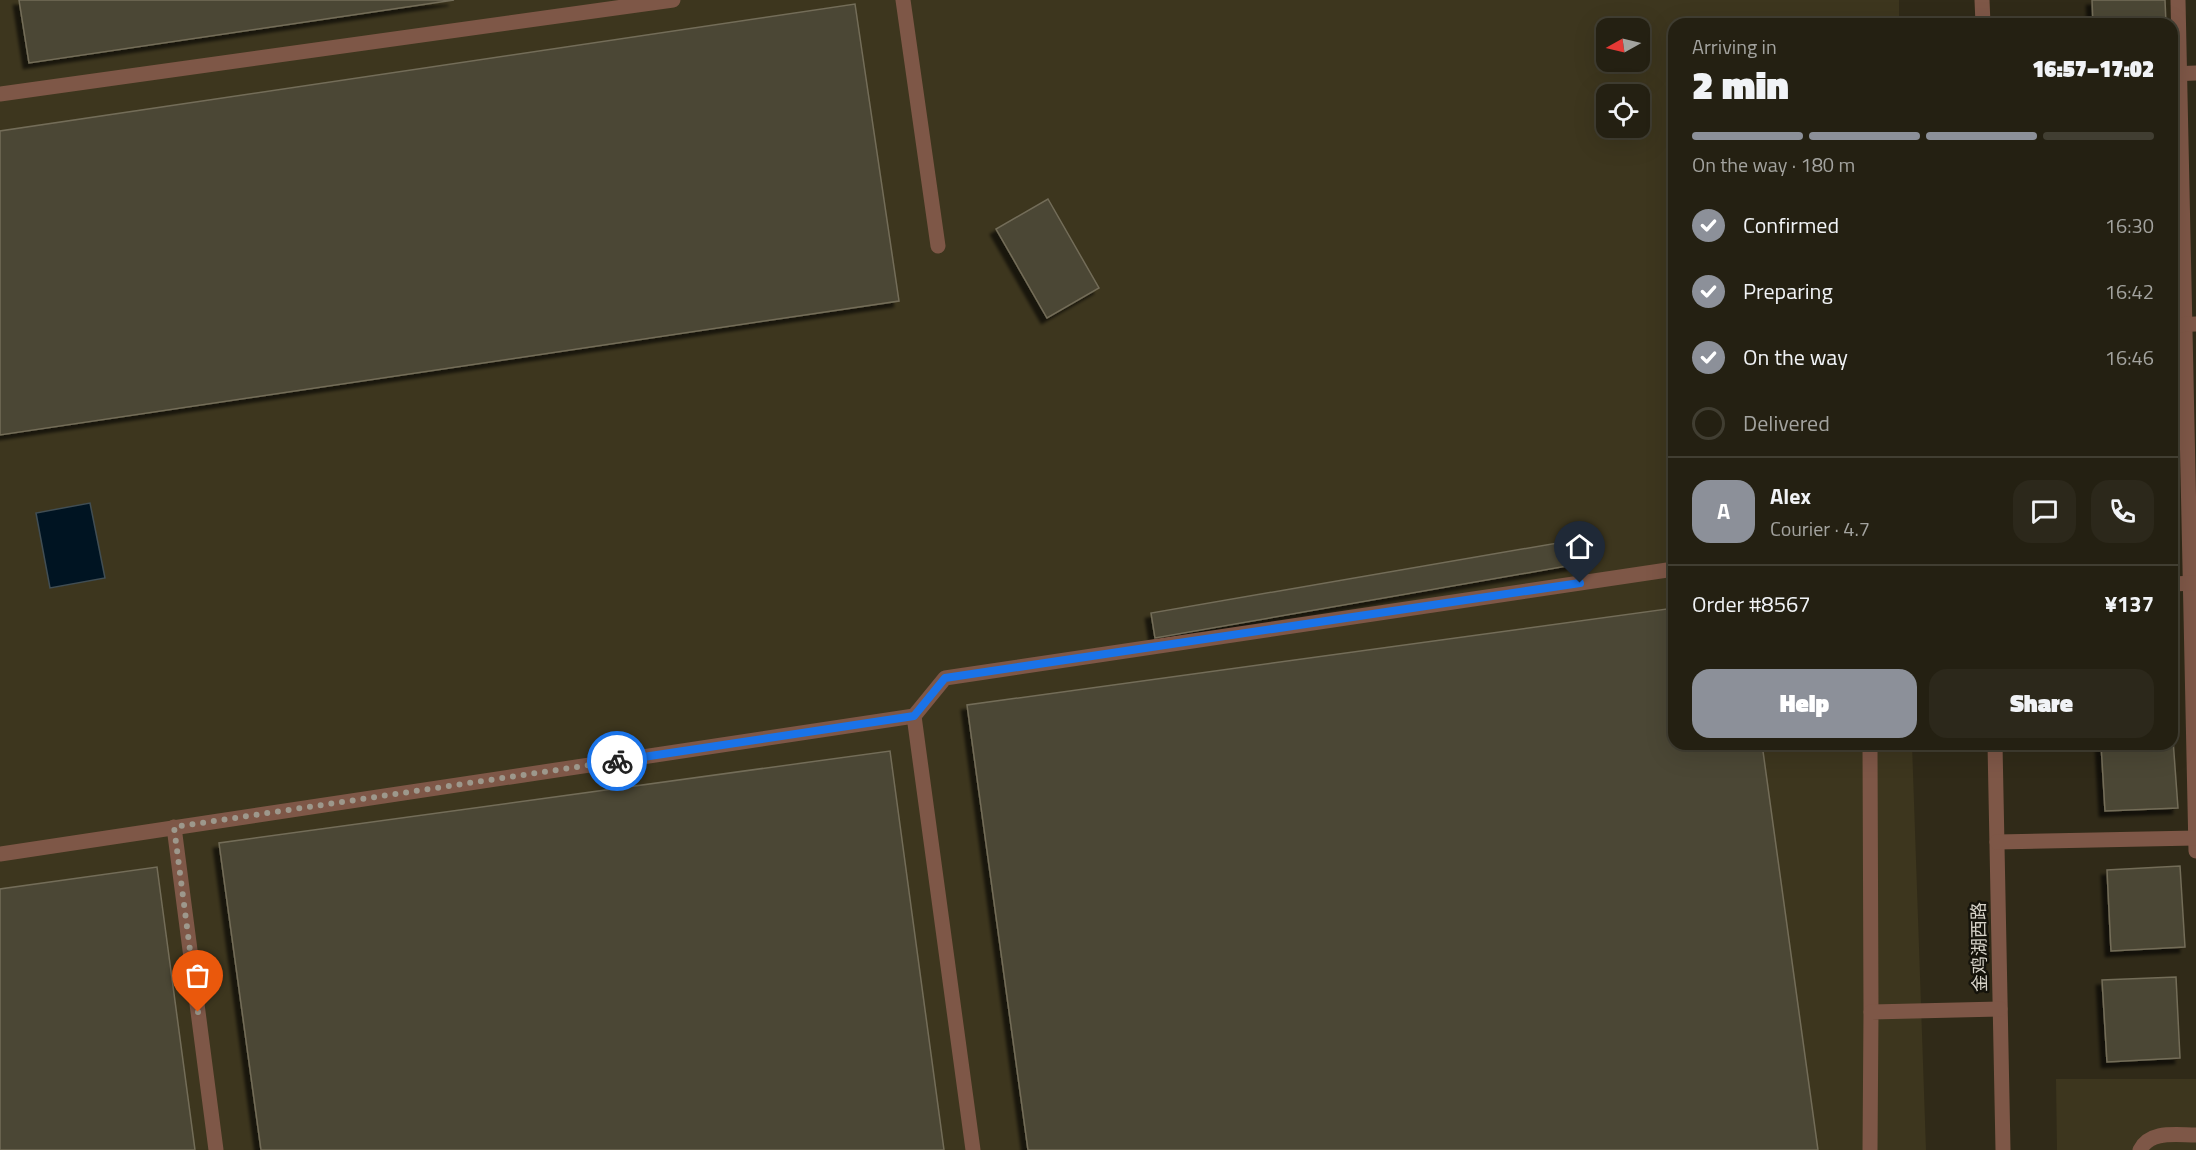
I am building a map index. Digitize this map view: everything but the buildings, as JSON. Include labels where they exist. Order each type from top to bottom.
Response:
[{"type":"street","points":[[0,93],[673,0]]},
{"type":"street","points":[[903,0],[938,246]]},
{"type":"street","points":[[1983,0],[1983,18]]},
{"type":"street","points":[[2178,0],[2178,18]]},
{"type":"street","points":[[2178,74],[2196,73]]},
{"type":"street","points":[[2178,137],[2193,584],[2196,851]]},
{"type":"street","points":[[0,854],[914,716],[945,678],[1668,569]]},
{"type":"street","points":[[914,716],[973,1150]]},
{"type":"street","points":[[1870,750],[1870,1150]]},
{"type":"street","name":"金鸡湖西路","points":[[1995,750],[2002,1150]]},
{"type":"street","points":[[174,827],[216,1150]]},
{"type":"street","points":[[1997,842],[2196,838]]},
{"type":"street","points":[[1871,1012],[2000,1009]]},
{"type":"street","points":[[2140,1150],[2144,1142],[2156,1136],[2196,1135]]},
{"type":"shaded area","points":[[0,0],[1899,0],[1899,18],[1668,18],[1668,750],[1912,750],[1926,1150],[0,1150]]},
{"type":"shaded area","points":[[2056,1079],[2196,1079],[2196,1150],[2057,1150]]},
{"type":"water","points":[[90,503],[105,578],[50,588],[36,513]]},
{"type":"way so far","points":[[198,1012],[174,827],[617,761]]},
{"type":"route","points":[[617,761],[914,716],[945,678],[1580,583]]}]
